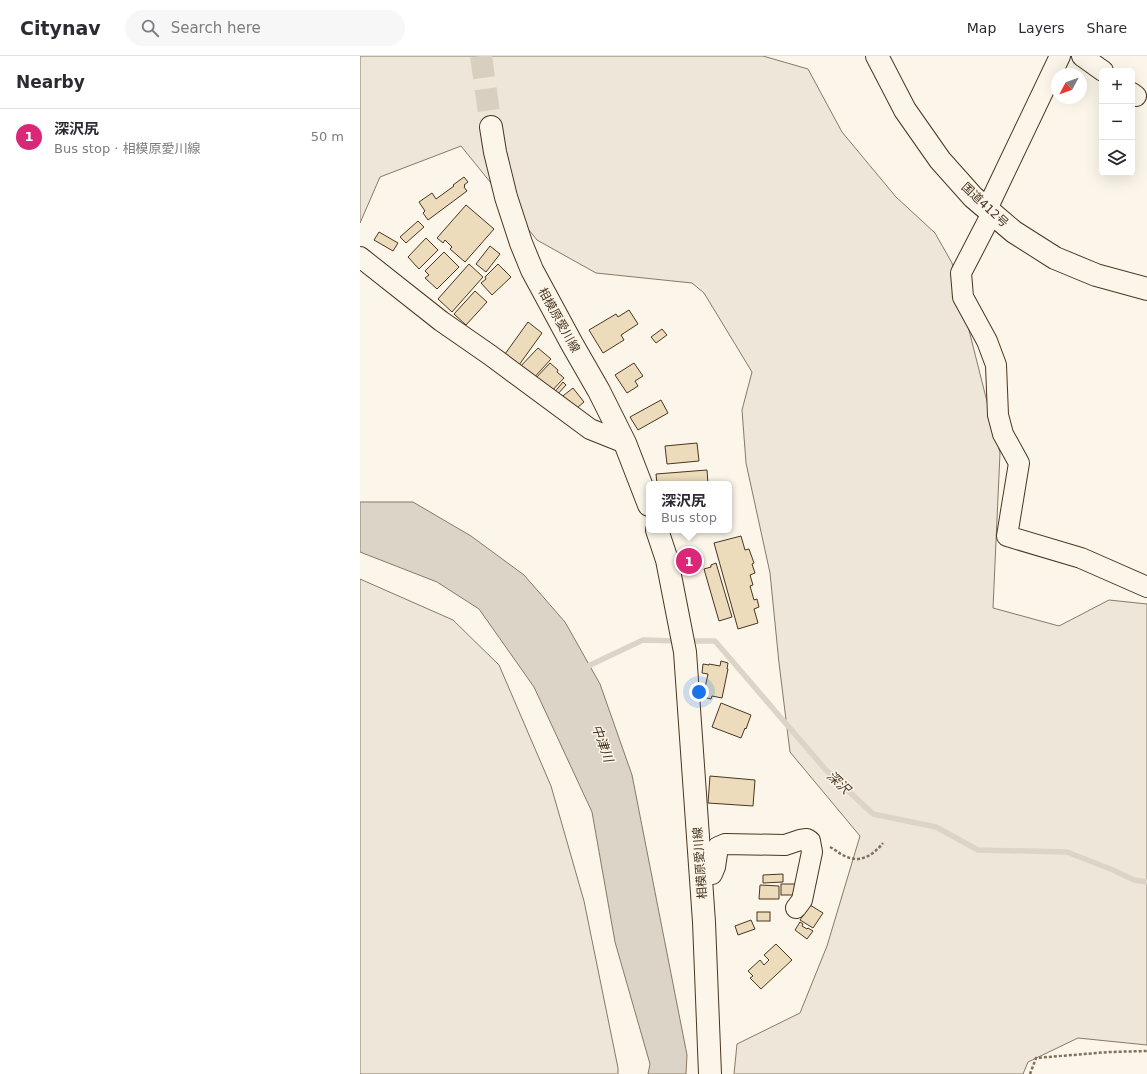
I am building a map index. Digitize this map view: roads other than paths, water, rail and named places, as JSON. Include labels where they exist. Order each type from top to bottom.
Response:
[{"type":"main road","name":"国道412号","points":[[877,56],[905,110],[940,160],[973,197],[1014,232],[1055,258],[1096,275],[1147,290]]},
{"type":"main road","name":"相模原愛川線","points":[[491,126],[506,196],[521,243],[532,270],[599,391],[625,442],[646,497]]},
{"type":"main road","name":"相模原愛川線","points":[[658,533],[667,560],[685,652],[704,930],[710,1074]]},
{"type":"street","points":[[1060,56],[961,273],[963,297],[987,341],[996,365],[998,415],[1003,434],[1019,463],[1007,536],[1081,558],[1147,587]]},
{"type":"street","points":[[1082,56],[1099,69]]},
{"type":"street","points":[[360,258],[441,321],[590,429],[625,442]]},
{"type":"street","points":[[700,875],[712,874],[716,867],[718,848],[725,844],[785,845],[806,839],[810,842],[812,852],[802,900],[796,908]]},
{"type":"water","name":"中津川","points":[[360,502],[413,502],[471,536],[524,575],[565,622],[600,684],[632,775],[687,1055],[686,1074],[648,1074],[650,1064],[615,942],[592,812],[534,687],[479,609],[437,582],[360,552]]},
{"type":"waterway","name":"深沢","points":[[584,668],[643,640],[679,641]]},
{"type":"waterway","name":"深沢","points":[[687,641],[715,641],[825,769],[873,814],[936,827],[978,850],[1067,852],[1134,880],[1147,882]]},
{"type":"tunnel","points":[[481,56],[491,127]]},
{"type":"place","name":"深沢尻","points":[[689,561]]}]
